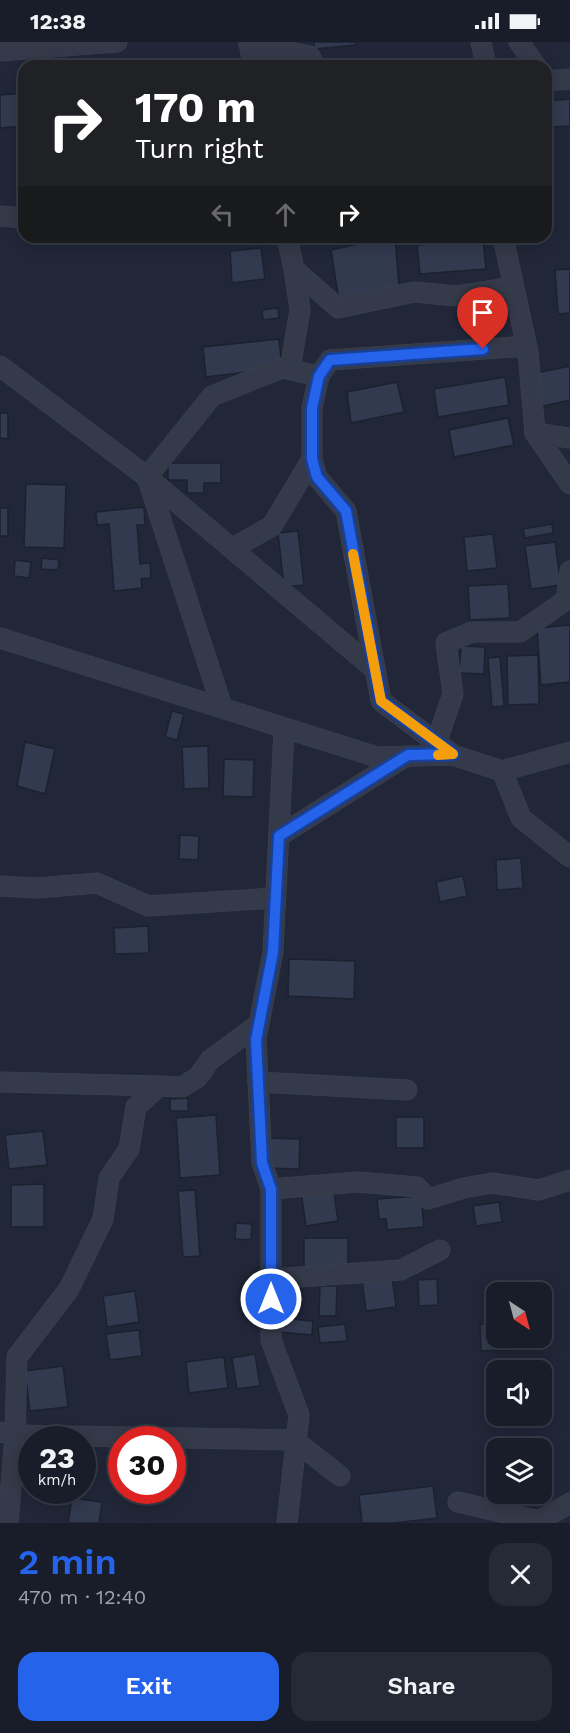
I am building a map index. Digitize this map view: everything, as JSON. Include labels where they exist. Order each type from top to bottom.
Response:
[{"type":"street","points":[[0,51],[117,42]]},
{"type":"street","points":[[481,42],[485,60]]},
{"type":"street","points":[[519,42],[532,60]]},
{"type":"street","points":[[252,60],[249,43],[310,56],[312,60]]},
{"type":"street","points":[[552,80],[570,79]]},
{"type":"street","points":[[0,216],[18,218]]},
{"type":"street","points":[[288,243],[300,310],[290,369]]},
{"type":"street","points":[[504,243],[527,346],[535,433],[570,484]]},
{"type":"street","points":[[294,269],[338,308],[414,292],[456,296],[513,287]]},
{"type":"street","points":[[527,346],[330,360],[319,376],[312,408],[312,459],[317,477],[346,511],[373,668],[381,701],[453,754],[502,771],[570,752]]},
{"type":"street","points":[[0,366],[147,477],[373,668]]},
{"type":"street","points":[[147,477],[212,396],[282,368],[319,376]]},
{"type":"street","points":[[535,433],[570,438]]},
{"type":"street","points":[[233,548],[272,526],[312,459]]},
{"type":"street","points":[[147,477],[222,707]]},
{"type":"street","points":[[437,741],[453,694],[446,643],[472,632],[520,632],[566,600],[570,571]]},
{"type":"street","points":[[0,638],[222,707],[284,730],[377,757],[453,754]]},
{"type":"street","points":[[284,730],[273,952],[256,1040],[262,1163],[271,1189],[271,1340],[298,1415],[287,1523]]},
{"type":"street","points":[[279,836],[408,755]]},
{"type":"street","points":[[502,771],[521,818],[570,857]]},
{"type":"street","points":[[0,886],[37,888],[98,883],[148,906],[276,898]]},
{"type":"street","points":[[0,1082],[182,1087],[198,1077],[210,1060],[259,1024]]},
{"type":"street","points":[[258,1082],[407,1090]]},
{"type":"street","points":[[8,1523],[7,1433],[17,1357],[69,1288],[103,1219],[109,1178],[129,1149],[136,1107],[159,1086]]},
{"type":"street","points":[[271,1189],[358,1182],[417,1187],[428,1199],[464,1188],[492,1183],[538,1190],[570,1180]]},
{"type":"street","points":[[271,1279],[401,1270],[440,1250]]},
{"type":"street","points":[[7,1433],[294,1440],[340,1476]]},
{"type":"street","points":[[458,1502],[539,1521],[570,1503]]},
{"type":"building","points":[[314,42],[356,42],[356,45],[314,49]]},
{"type":"building","points":[[18,94],[18,126],[0,128],[0,95]]},
{"type":"building","points":[[570,99],[570,126],[552,127],[552,101]]},
{"type":"building","points":[[362,243],[395,243],[399,286],[339,301],[331,250]]},
{"type":"building","points":[[483,243],[486,269],[420,274],[417,245]]},
{"type":"building","points":[[261,248],[265,279],[232,283],[230,251]]},
{"type":"building","points":[[570,269],[570,313],[558,314],[555,270]]},
{"type":"building","points":[[278,308],[279,318],[263,320],[262,310]]},
{"type":"building","points":[[279,339],[282,368],[206,377],[203,347]]},
{"type":"building","points":[[570,366],[570,400],[539,407],[532,374]]},
{"type":"building","points":[[505,377],[509,405],[438,417],[434,389]]},
{"type":"building","points":[[397,382],[404,412],[351,423],[347,392]]},
{"type":"building","points":[[0,413],[8,413],[8,439],[0,438]]},
{"type":"building","points":[[508,418],[514,445],[454,457],[449,430]]},
{"type":"building","points":[[168,463],[221,463],[221,483],[204,483],[204,493],[187,493],[187,480],[168,480]]},
{"type":"building","points":[[26,484],[66,485],[64,548],[24,547]]},
{"type":"building","points":[[144,507],[145,525],[137,525],[140,564],[150,563],[151,578],[141,579],[142,588],[114,591],[109,524],[97,525],[96,512]]},
{"type":"building","points":[[0,508],[8,508],[8,536],[0,536]]},
{"type":"building","points":[[552,524],[553,533],[525,538],[523,529]]},
{"type":"building","points":[[298,531],[304,585],[284,587],[278,533]]},
{"type":"building","points":[[493,534],[497,568],[467,571],[464,537]]},
{"type":"building","points":[[555,542],[561,585],[531,589],[525,546]]},
{"type":"building","points":[[42,558],[59,560],[58,570],[41,569]]},
{"type":"building","points":[[15,560],[31,562],[29,578],[14,576]]},
{"type":"building","points":[[508,584],[510,618],[470,620],[468,586]]},
{"type":"building","points":[[570,625],[570,682],[541,685],[537,628]]},
{"type":"building","points":[[461,646],[485,647],[484,674],[459,673]]},
{"type":"building","points":[[538,655],[539,704],[508,705],[507,656]]},
{"type":"building","points":[[500,657],[504,706],[492,707],[488,658]]},
{"type":"building","points":[[172,711],[184,714],[177,740],[165,737]]},
{"type":"building","points":[[25,742],[55,749],[45,794],[17,786]]},
{"type":"building","points":[[208,746],[209,788],[184,789],[182,747]]},
{"type":"building","points":[[224,759],[254,760],[253,797],[223,796]]},
{"type":"building","points":[[180,835],[199,836],[198,860],[179,859]]},
{"type":"building","points":[[521,858],[523,888],[497,890],[496,860]]},
{"type":"building","points":[[463,876],[467,896],[440,902],[436,882]]},
{"type":"building","points":[[148,926],[149,953],[115,954],[114,928]]},
{"type":"building","points":[[289,959],[355,961],[354,999],[288,996]]},
{"type":"building","points":[[188,1098],[188,1111],[170,1111],[170,1099]]},
{"type":"building","points":[[216,1115],[220,1175],[180,1178],[176,1118]]},
{"type":"building","points":[[396,1117],[424,1117],[424,1148],[396,1148]]},
{"type":"building","points":[[43,1131],[47,1165],[9,1169],[5,1135]]},
{"type":"building","points":[[268,1138],[300,1139],[299,1169],[267,1168]]},
{"type":"building","points":[[44,1184],[44,1227],[11,1227],[11,1185]]},
{"type":"building","points":[[333,1187],[338,1221],[306,1226],[301,1191]]},
{"type":"building","points":[[195,1190],[200,1256],[183,1257],[178,1191]]},
{"type":"building","points":[[421,1196],[424,1227],[387,1230],[386,1219],[379,1219],[377,1199]]},
{"type":"building","points":[[499,1202],[502,1222],[476,1226],[473,1206]]},
{"type":"building","points":[[236,1223],[252,1224],[251,1240],[235,1239]]},
{"type":"building","points":[[304,1238],[348,1238],[348,1268],[304,1268]]},
{"type":"building","points":[[392,1276],[396,1307],[366,1311],[362,1280]]},
{"type":"building","points":[[437,1279],[438,1305],[419,1306],[418,1280]]},
{"type":"building","points":[[320,1286],[337,1286],[336,1316],[319,1316]]},
{"type":"building","points":[[135,1291],[139,1322],[107,1327],[103,1296]]},
{"type":"building","points":[[280,1318],[313,1321],[312,1335],[279,1332]]},
{"type":"building","points":[[345,1324],[347,1341],[320,1343],[318,1327]]},
{"type":"building","points":[[480,1324],[486,1324],[486,1348],[513,1348],[513,1350],[481,1351]]},
{"type":"building","points":[[139,1330],[142,1356],[110,1360],[106,1334]]},
{"type":"building","points":[[255,1354],[260,1386],[237,1389],[232,1358]]},
{"type":"building","points":[[224,1357],[228,1388],[189,1393],[186,1362]]},
{"type":"building","points":[[63,1366],[68,1407],[30,1411],[25,1371]]},
{"type":"building","points":[[433,1486],[437,1518],[394,1523],[362,1523],[359,1495]]},
{"type":"building","points":[[102,1502],[99,1523],[68,1523],[71,1504]]},
{"type":"slow traffic","points":[[353,554],[381,701],[453,754],[438,755]]},
{"type":"route","points":[[271,1299],[271,1189],[262,1163],[256,1040],[273,952],[279,836],[408,755],[453,754],[381,701],[373,668],[346,511],[317,477],[312,459],[312,408],[319,376],[330,360],[483,349]]}]
